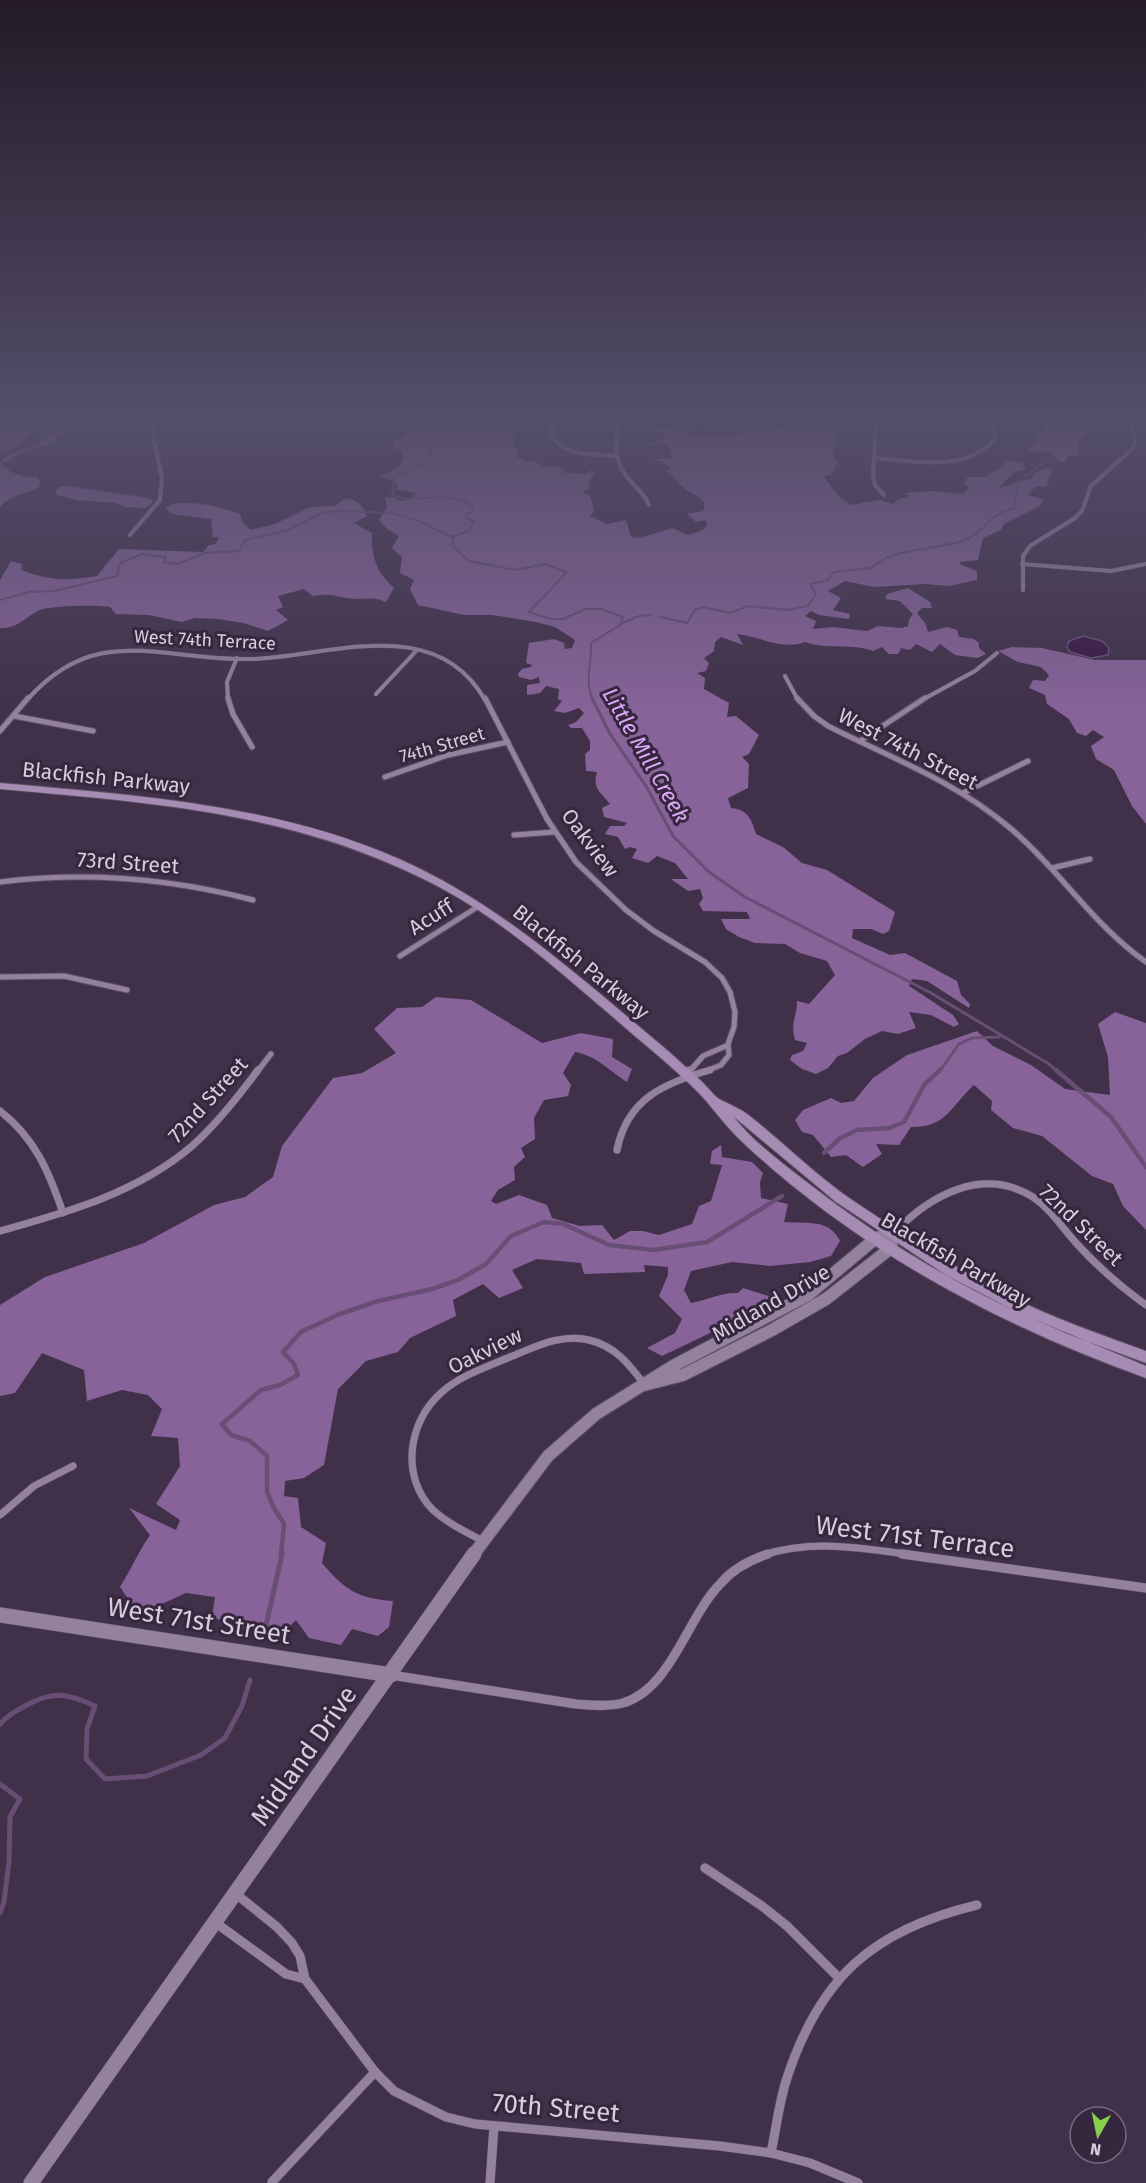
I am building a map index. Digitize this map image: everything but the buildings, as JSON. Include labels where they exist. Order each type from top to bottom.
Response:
[{"type":"main road","name":"Blackfish Parkway","points":[[0,786],[178,803],[259,816],[323,833],[400,864],[448,887],[526,937],[687,1075],[713,1100],[731,1123],[824,1203],[935,1276],[1028,1324],[1081,1348],[1146,1372]]},
{"type":"main road","name":"Blackfish Parkway","points":[[0,795],[164,808],[208,808]]},
{"type":"main road","name":"Blackfish Parkway","points":[[713,1100],[740,1115],[841,1199],[951,1271],[1024,1309],[1075,1331],[1146,1357]]},
{"type":"street","points":[[130,535],[147,515]]},
{"type":"street","points":[[1023,590],[1023,556],[1030,546],[1078,515]]},
{"type":"street","points":[[1022,564],[1111,571],[1146,564]]},
{"type":"street","name":"West 74th Terrace","points":[[0,731],[46,677],[79,659],[100,653],[144,650],[237,658],[280,658],[362,646],[380,645],[417,650]]},
{"type":"street","points":[[376,693],[417,650]]},
{"type":"street","name":"Oakview","points":[[417,650],[441,657],[459,666],[483,694],[554,832],[591,880],[638,920],[707,964],[729,989],[734,1006],[735,1024],[726,1046],[729,1055],[726,1060],[708,1072],[687,1075],[652,1095],[628,1116],[619,1137],[617,1150]]},
{"type":"street","points":[[860,741],[928,696],[975,671],[997,653]]},
{"type":"street","points":[[237,658],[227,676],[225,696],[252,747]]},
{"type":"street","name":"West 74th Street","points":[[785,676],[796,700],[821,722],[911,764],[963,793],[1003,822],[1052,868],[1099,924],[1146,962]]},
{"type":"street","points":[[14,716],[93,731]]},
{"type":"street","name":"74th Street","points":[[385,777],[448,755],[508,742]]},
{"type":"street","points":[[963,793],[1028,761]]},
{"type":"street","points":[[514,835],[554,832]]},
{"type":"street","points":[[1052,868],[1090,859]]},
{"type":"street","name":"73rd Street","points":[[0,882],[72,875],[139,877],[212,888],[253,900]]},
{"type":"street","name":"Acuff","points":[[400,956],[479,906]]},
{"type":"street","points":[[0,977],[64,976],[127,990]]},
{"type":"street","name":"Oakview","points":[[687,1075],[692,1063],[712,1050],[726,1046]]},
{"type":"street","name":"72nd Street","points":[[0,1231],[63,1213],[120,1193],[181,1156],[218,1119],[271,1054]]},
{"type":"street","points":[[0,1111],[28,1135],[41,1154],[63,1213]]},
{"type":"street","name":"72nd Street","points":[[893,1233],[929,1200],[953,1188],[975,1184],[1013,1188],[1042,1205],[1115,1281],[1146,1305]]},
{"type":"street","points":[[891,1248],[893,1233]]},
{"type":"street","name":"Midland Drive","points":[[31,2183],[391,1675],[483,1541],[548,1456],[596,1414],[673,1365],[808,1295],[876,1238],[893,1233]]},
{"type":"street","name":"Midland Drive","points":[[644,1385],[683,1375],[772,1330],[826,1299],[891,1248]]},
{"type":"street","name":"Oakview","points":[[483,1541],[442,1518],[420,1494],[415,1484],[411,1449],[413,1437],[422,1415],[435,1397],[465,1377],[544,1343],[563,1338],[587,1338],[609,1347],[622,1355],[644,1385]]},
{"type":"street","points":[[0,1515],[19,1497],[45,1478],[73,1466]]},
{"type":"street","name":"West 71st Terrace","points":[[391,1675],[586,1705],[620,1703],[645,1692],[659,1678],[706,1603],[722,1582],[739,1568],[765,1554],[805,1545],[839,1545],[1146,1588]]},
{"type":"street","name":"West 71st Street","points":[[0,1615],[391,1675]]},
{"type":"street","points":[[705,1868],[762,1906],[787,1926],[839,1978]]},
{"type":"street","name":"70th Street","points":[[236,1894],[277,1927],[292,1943],[300,1956],[304,1979],[375,2072],[394,2091],[420,2106],[446,2117],[494,2126],[720,2145],[771,2153],[810,2163],[858,2183]]},
{"type":"street","points":[[771,2153],[785,2083],[794,2057],[822,1998],[860,1957],[924,1918],[949,1910],[977,1905]]},
{"type":"street","name":"70th Street","points":[[216,1923],[286,1974],[304,1979]]},
{"type":"street","points":[[272,2182],[375,2072]]},
{"type":"street","points":[[490,2183],[494,2126]]},
{"type":"shaded area","points":[[179,515],[240,515],[242,522],[251,530],[275,524],[294,515],[367,515],[354,523],[372,533],[372,549],[376,563],[383,576],[394,588],[386,602],[330,595],[313,596],[304,589],[278,596],[283,607],[276,610],[288,620],[268,631],[244,623],[218,619],[195,618],[182,622],[149,615],[116,614],[110,607],[84,606],[44,609],[16,625],[0,628],[0,580],[11,561],[22,564],[21,570],[41,576],[76,579],[97,576],[119,549],[203,552],[209,545],[216,544],[219,537],[213,537],[211,519]]},
{"type":"shaded area","points":[[382,515],[591,515],[607,524],[626,520],[631,537],[640,538],[672,528],[688,535],[703,530],[707,525],[706,520],[696,522],[688,515],[1022,515],[1004,524],[1001,530],[983,538],[978,560],[959,562],[977,571],[977,580],[949,586],[925,584],[874,587],[845,581],[828,591],[841,598],[833,610],[850,614],[849,619],[819,615],[811,611],[805,616],[816,621],[813,629],[833,627],[867,631],[878,626],[902,628],[908,626],[913,614],[900,601],[885,599],[887,594],[908,588],[930,602],[932,608],[922,608],[917,613],[925,623],[928,632],[947,627],[957,630],[959,637],[974,639],[986,654],[977,658],[955,655],[940,644],[932,652],[916,644],[910,650],[901,648],[898,654],[889,654],[882,647],[873,651],[858,647],[822,646],[805,642],[787,645],[737,634],[743,645],[721,637],[715,642],[714,651],[704,658],[709,663],[706,671],[697,673],[705,678],[704,689],[729,703],[727,717],[736,716],[759,735],[749,754],[742,757],[749,764],[748,788],[728,798],[731,808],[748,816],[756,834],[783,847],[802,863],[827,870],[895,912],[889,931],[883,934],[871,929],[853,929],[852,938],[890,955],[905,953],[957,981],[961,995],[970,1004],[969,1008],[927,981],[912,979],[909,986],[953,1015],[959,1024],[954,1027],[931,1015],[909,1012],[916,1028],[898,1034],[882,1031],[865,1039],[847,1053],[838,1056],[828,1068],[816,1074],[802,1069],[790,1060],[792,1055],[803,1051],[807,1043],[795,1040],[793,1024],[797,1001],[809,1004],[835,975],[827,961],[800,953],[785,944],[755,943],[739,937],[726,929],[721,919],[750,919],[747,912],[703,911],[699,904],[703,898],[700,889],[688,891],[671,879],[688,879],[675,863],[657,856],[648,863],[632,858],[637,849],[630,847],[625,849],[618,837],[605,834],[610,826],[624,826],[627,823],[604,817],[602,808],[610,804],[597,786],[597,772],[586,771],[585,754],[590,750],[590,741],[582,728],[571,728],[568,725],[576,722],[584,713],[579,708],[565,713],[554,711],[562,701],[558,699],[559,689],[546,686],[540,693],[527,695],[527,685],[540,683],[539,677],[531,680],[519,677],[518,674],[522,669],[532,665],[526,663],[529,643],[554,639],[564,643],[565,649],[572,648],[575,640],[555,627],[536,622],[492,615],[464,615],[418,605],[410,589],[414,580],[400,573],[402,557],[392,548],[399,536],[387,529],[379,520]]},
{"type":"shaded area","points":[[1083,636],[1102,641],[1109,648],[1108,655],[1091,658],[1070,652],[1067,647],[1069,641]]},
{"type":"shaded area","points":[[1012,647],[1042,648],[1095,660],[1146,660],[1146,824],[1132,806],[1114,770],[1096,759],[1091,746],[1104,737],[1093,730],[1086,736],[1077,733],[1069,719],[1047,704],[1045,695],[1029,688],[1033,680],[1045,681],[1049,675],[1041,667],[1018,662],[998,651]]},
{"type":"shaded area","points":[[436,997],[471,1000],[542,1043],[581,1033],[613,1039],[612,1057],[632,1069],[627,1082],[596,1060],[575,1052],[563,1073],[571,1085],[568,1096],[544,1100],[534,1118],[535,1139],[521,1148],[525,1157],[514,1167],[515,1180],[498,1190],[491,1201],[496,1204],[519,1195],[547,1205],[552,1218],[580,1226],[602,1225],[614,1240],[630,1231],[659,1235],[692,1224],[699,1206],[711,1201],[722,1165],[710,1164],[712,1151],[721,1145],[722,1157],[752,1162],[763,1173],[760,1182],[761,1198],[788,1204],[784,1222],[823,1225],[830,1229],[840,1241],[831,1256],[810,1262],[770,1266],[732,1262],[691,1271],[684,1290],[691,1303],[738,1293],[743,1288],[771,1297],[771,1304],[662,1356],[647,1348],[675,1333],[682,1319],[659,1296],[668,1275],[668,1267],[644,1265],[645,1272],[584,1274],[581,1263],[537,1259],[512,1270],[523,1288],[499,1298],[483,1284],[453,1300],[456,1316],[410,1338],[398,1352],[366,1361],[338,1389],[324,1465],[304,1478],[285,1481],[284,1496],[298,1498],[301,1527],[326,1543],[322,1563],[338,1580],[361,1595],[393,1601],[389,1627],[378,1636],[352,1629],[341,1645],[309,1638],[296,1620],[284,1632],[257,1626],[247,1630],[212,1617],[215,1597],[186,1593],[151,1609],[135,1609],[120,1587],[150,1535],[129,1508],[176,1530],[180,1520],[156,1504],[180,1466],[178,1438],[151,1436],[162,1409],[148,1395],[122,1390],[87,1401],[84,1370],[42,1353],[15,1393],[0,1396],[0,1305],[45,1277],[144,1243],[214,1205],[245,1197],[273,1177],[282,1146],[333,1078],[362,1073],[396,1053],[374,1029],[397,1008],[422,1007]]},
{"type":"shaded area","points":[[1115,1012],[1146,1023],[1146,1230],[1123,1206],[1113,1184],[1092,1176],[1042,1136],[1013,1128],[991,1110],[992,1101],[974,1085],[940,1120],[932,1124],[911,1127],[899,1145],[876,1144],[882,1154],[863,1167],[846,1155],[831,1157],[813,1135],[802,1132],[795,1120],[803,1110],[831,1098],[841,1103],[854,1101],[873,1078],[907,1055],[977,1031],[993,1046],[1031,1065],[1065,1089],[1110,1095],[1108,1057],[1098,1024]]},
{"type":"waterway","points":[[0,600],[29,592],[54,591],[117,576],[120,563],[142,554],[166,557],[164,562],[177,564],[205,553],[239,551],[245,540],[286,531],[319,515]]},
{"type":"waterway","points":[[398,515],[419,521],[452,537]]},
{"type":"waterway","name":"Little Mill Creek","points":[[452,537],[468,531],[475,522],[467,518],[467,515]]},
{"type":"waterway","points":[[660,617],[687,623],[695,610],[704,607],[730,613],[748,606],[787,610],[808,606],[816,594],[810,584],[828,580],[834,572],[872,568],[881,561],[904,552],[957,543],[973,537],[997,515]]},
{"type":"waterway","name":"Little Mill Creek","points":[[452,537],[454,547],[469,561],[515,570],[545,564],[566,572],[529,612],[550,619],[563,619],[586,609],[601,609],[623,617],[620,624]]},
{"type":"waterway","points":[[620,624],[639,616],[650,615]]},
{"type":"waterway","name":"Little Mill Creek","points":[[593,700],[589,686],[591,643],[620,624]]},
{"type":"waterway","name":"Little Mill Creek","points":[[593,700],[610,734],[646,786],[673,836],[709,872],[745,897],[931,993],[1049,1064],[1058,1072]]},
{"type":"waterway","points":[[939,1072],[959,1044],[972,1038],[999,1037]]},
{"type":"waterway","points":[[824,1153],[839,1139],[857,1130],[889,1128],[904,1122],[924,1085],[940,1070]]},
{"type":"waterway","name":"Little Mill Creek","points":[[1056,1070],[1111,1117],[1146,1167]]},
{"type":"waterway","points":[[281,1555],[284,1524],[267,1492],[267,1456],[250,1441],[231,1435],[222,1424],[261,1390],[280,1385],[298,1375],[294,1364],[283,1352],[301,1332],[337,1315],[378,1301],[432,1289],[458,1280],[486,1264],[511,1236],[544,1222],[563,1224],[609,1245],[654,1250],[707,1242],[782,1196]]},
{"type":"waterway","points":[[265,1630],[282,1554]]},
{"type":"waterway","points":[[0,1724],[8,1716],[42,1698],[59,1695],[75,1698],[95,1706],[87,1729],[86,1759],[105,1779],[147,1776],[201,1755],[225,1738],[242,1706],[250,1680]]},
{"type":"waterway","points":[[0,1784],[20,1799],[10,1817],[9,1861],[4,1902],[0,1913]]}]
